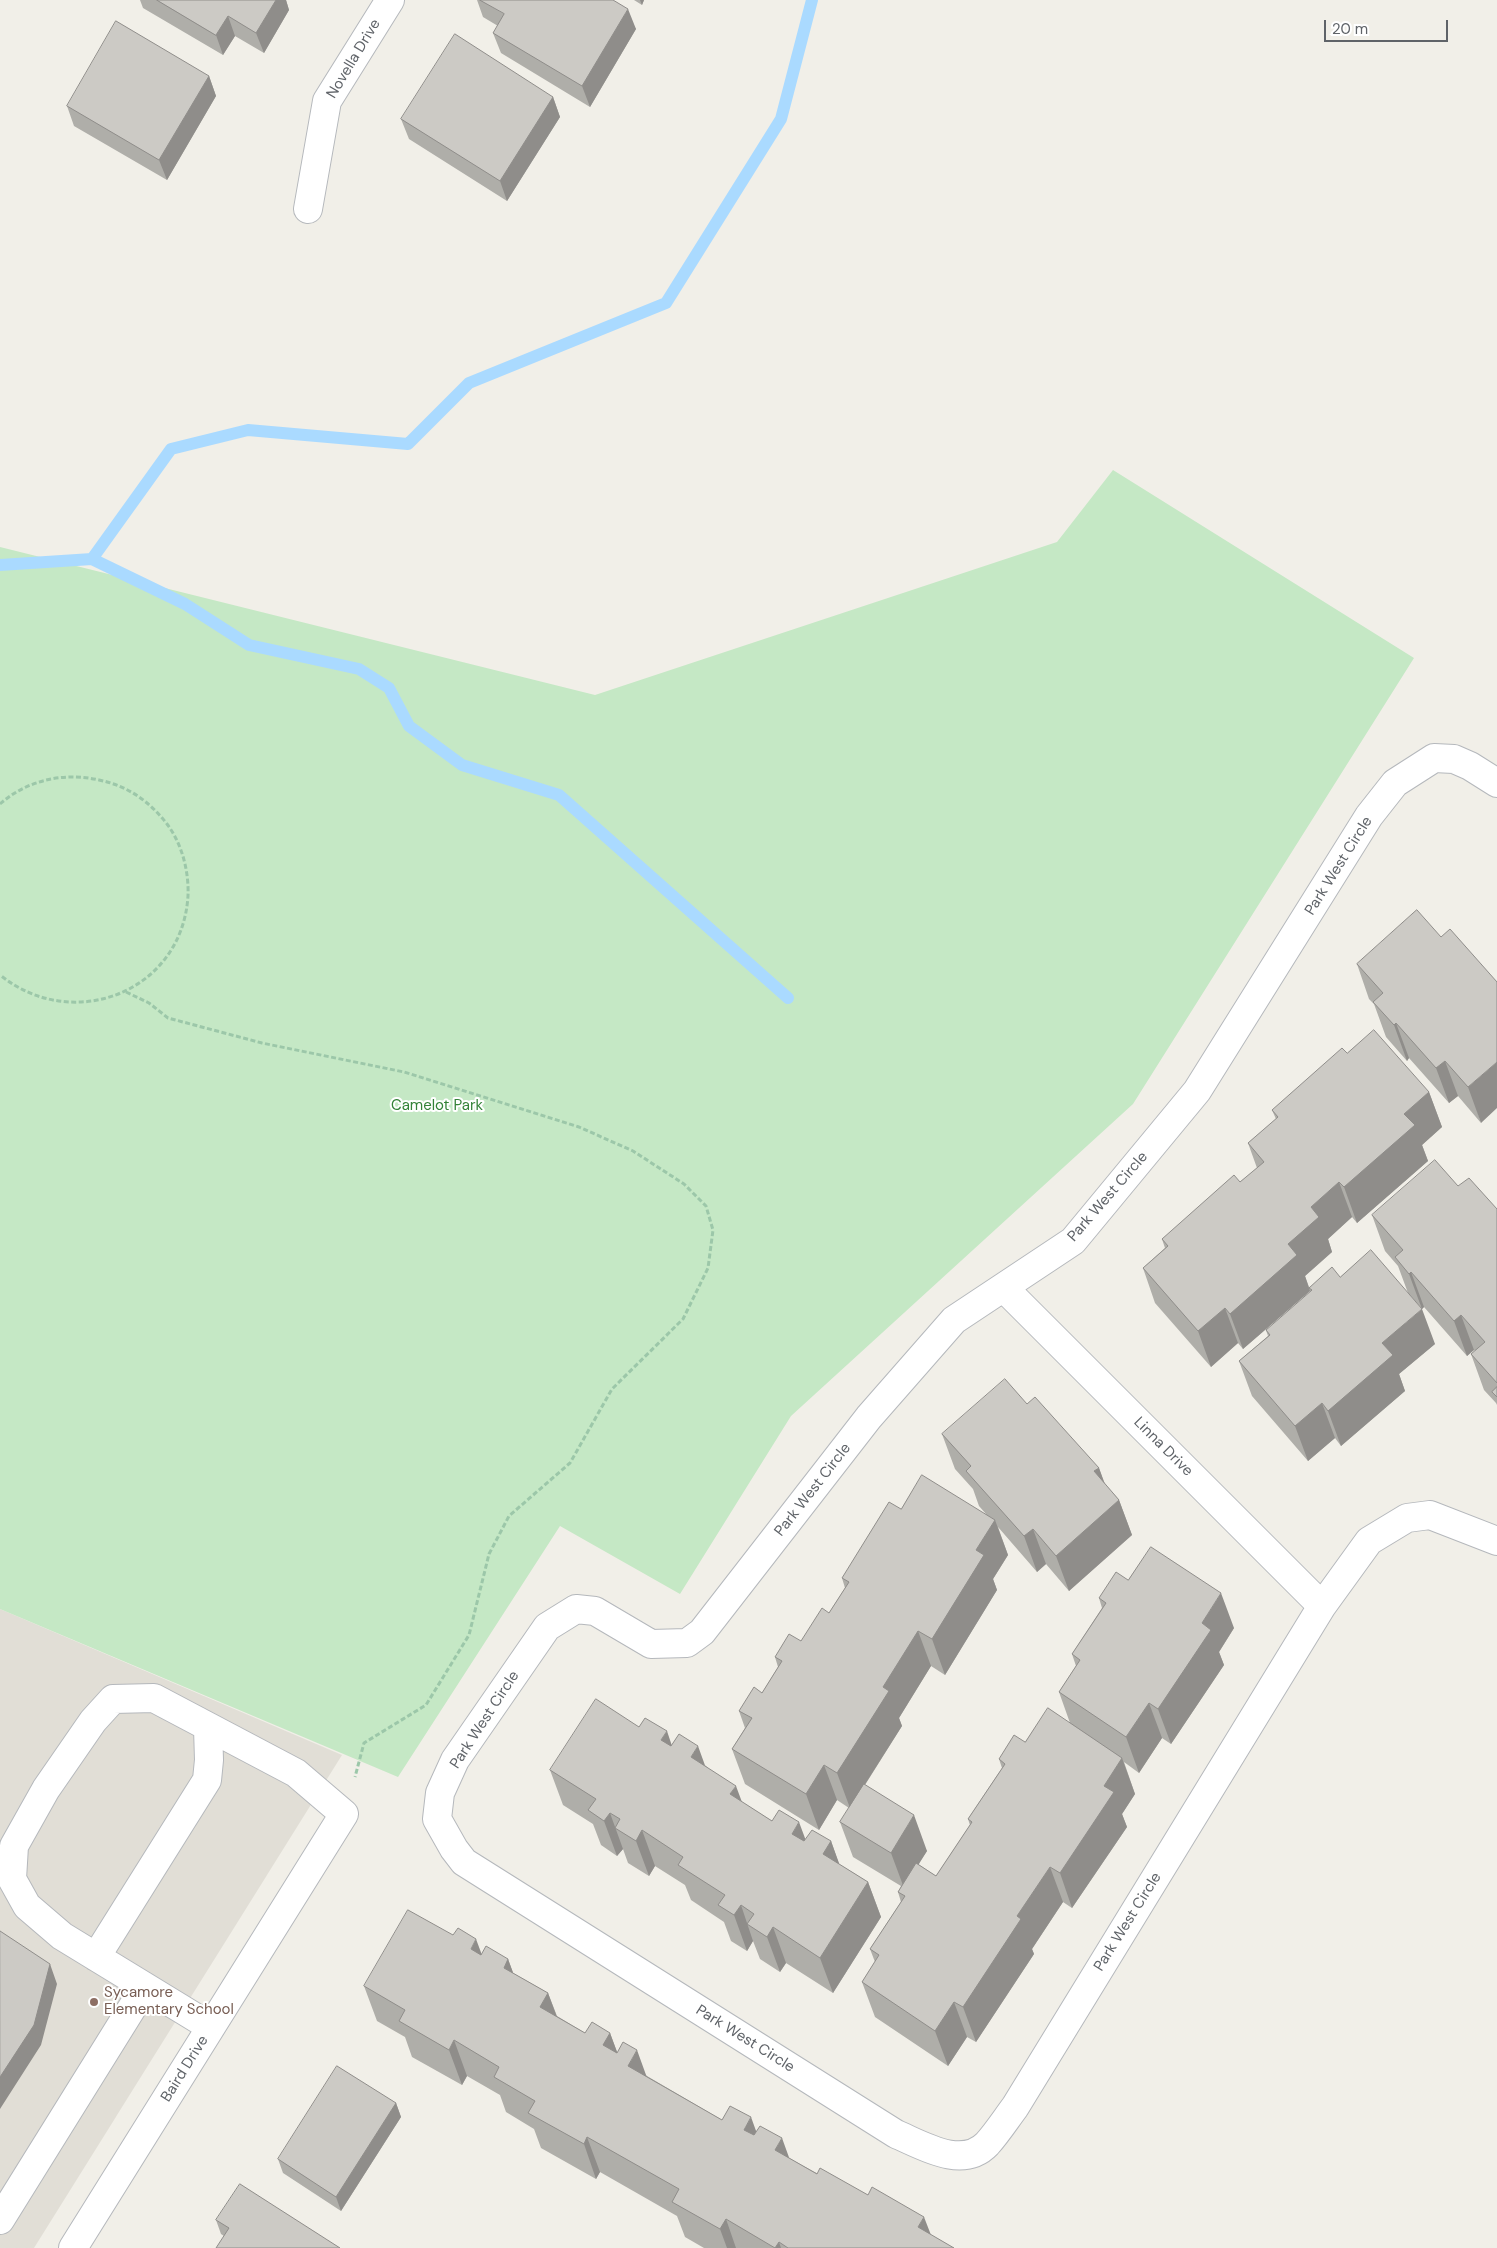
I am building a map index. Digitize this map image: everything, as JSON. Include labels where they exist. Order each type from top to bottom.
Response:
[{"type":"street","name":"Novella Drive","points":[[308,209],[327,101],[390,0]]},
{"type":"street","name":"Park West Circle","points":[[1497,783],[1470,766],[1454,759],[1434,758],[1395,783],[1369,816],[1197,1091],[1073,1241],[954,1320],[869,1417],[702,1632],[687,1643],[651,1644],[595,1611],[576,1608],[547,1627],[456,1760],[440,1793],[437,1820],[464,1862],[896,2134],[940,2152],[970,2156],[986,2145],[1015,2107],[1322,1606],[1369,1541],[1407,1518],[1430,1514],[1497,1541]]},
{"type":"street","name":"Linna Drive","points":[[1004,1288],[1322,1606]]},
{"type":"street","points":[[211,2027],[62,1936],[27,1906],[12,1879],[14,1846],[46,1789],[93,1721],[113,1699],[154,1698],[296,1773],[344,1814]]},
{"type":"street","points":[[96,1957],[207,1780],[210,1760],[208,1728]]},
{"type":"street","name":"Baird Drive","points":[[73,2248],[344,1814]]},
{"type":"street","points":[[0,2220],[146,1988]]},
{"type":"path","points":[[0,804],[9,796],[33,784],[59,777],[85,776],[112,782],[136,794],[156,811],[173,832],[183,856],[188,882],[187,909],[180,935],[166,958],[154,971],[126,992],[98,1001],[70,1004],[41,999],[15,987],[0,975]]},
{"type":"path","points":[[126,992],[149,1003],[168,1018],[262,1043],[404,1072],[579,1127],[632,1151],[684,1184],[706,1206],[713,1230],[708,1268],[683,1319],[612,1389],[570,1463],[509,1516],[489,1554],[469,1635],[426,1705],[364,1743],[344,1814]]},
{"type":"shaded area","name":"Sycamore Elementary School","points":[[0,1609],[342,1755],[34,2248],[0,2248]]},
{"type":"green space","name":"Camelot Park","points":[[1113,470],[1414,658],[1133,1104],[791,1416],[680,1594],[560,1526],[398,1777],[0,1609],[0,547],[595,695],[1057,542]]},
{"type":"building","points":[[157,0],[276,0],[256,33],[228,16],[216,35]]},
{"type":"building","points":[[480,0],[613,0],[628,9],[582,86],[493,33],[504,14]]},
{"type":"building","points":[[116,21],[209,76],[159,160],[67,106]]},
{"type":"building","points":[[455,34],[553,97],[500,181],[401,119]]},
{"type":"building","points":[[1417,910],[1441,937],[1450,929],[1497,982],[1497,1062],[1468,1087],[1445,1061],[1436,1068],[1396,1023],[1394,1025],[1373,1002],[1383,993],[1357,964]]},
{"type":"building","points":[[1374,1030],[1429,1092],[1404,1114],[1415,1125],[1344,1187],[1339,1182],[1311,1207],[1319,1217],[1288,1244],[1297,1255],[1230,1314],[1225,1308],[1198,1331],[1143,1268],[1168,1246],[1162,1239],[1234,1175],[1240,1182],[1264,1162],[1248,1143],[1278,1117],[1272,1110],[1342,1048],[1347,1053]]},
{"type":"building","points":[[1435,1160],[1458,1186],[1469,1178],[1497,1209],[1497,1383],[1471,1354],[1485,1342],[1461,1315],[1454,1321],[1411,1272],[1409,1274],[1395,1257],[1403,1250],[1372,1215]]},
{"type":"building","points":[[1371,1250],[1422,1309],[1382,1343],[1393,1355],[1328,1411],[1322,1403],[1295,1426],[1239,1361],[1270,1335],[1266,1330],[1312,1290],[1309,1288],[1332,1267],[1340,1277]]},
{"type":"building","points":[[1005,1379],[1027,1404],[1035,1397],[1099,1468],[1094,1471],[1119,1500],[1056,1556],[1033,1529],[1024,1536],[966,1471],[971,1466],[942,1434]]},
{"type":"building","points":[[1497,1387],[1497,1397],[1492,1392]]},
{"type":"building","points":[[922,1475],[995,1520],[976,1550],[984,1555],[932,1639],[918,1631],[883,1687],[889,1691],[837,1773],[824,1765],[806,1794],[732,1749],[752,1718],[739,1711],[754,1687],[762,1693],[782,1661],[775,1657],[789,1634],[801,1641],[822,1608],[829,1613],[849,1582],[842,1578],[889,1502],[901,1509]]},
{"type":"building","points":[[1151,1547],[1221,1593],[1202,1623],[1211,1630],[1158,1709],[1149,1703],[1126,1737],[1059,1692],[1080,1660],[1072,1654],[1106,1603],[1099,1598],[1116,1572],[1128,1580]]},
{"type":"building","points":[[596,1699],[639,1727],[645,1718],[667,1731],[661,1740],[671,1746],[679,1734],[698,1746],[691,1757],[736,1786],[730,1794],[772,1821],[779,1810],[799,1822],[792,1834],[804,1841],[812,1830],[831,1841],[823,1854],[868,1882],[820,1958],[773,1927],[767,1937],[747,1924],[754,1914],[741,1905],[734,1915],[718,1905],[725,1895],[678,1865],[683,1857],[642,1830],[636,1841],[615,1828],[620,1819],[610,1813],[604,1821],[588,1810],[596,1799],[550,1770]]},
{"type":"building","points":[[1048,1708],[1122,1758],[1104,1786],[1114,1792],[1060,1873],[1050,1867],[1017,1916],[1021,1919],[963,2007],[954,2002],[935,2031],[862,1982],[879,1955],[870,1949],[905,1896],[898,1892],[916,1863],[936,1876],[972,1822],[968,1819],[1005,1764],[999,1759],[1014,1735],[1025,1742]]},
{"type":"building","points":[[864,1784],[914,1815],[891,1853],[840,1822]]},
{"type":"building","points":[[408,1910],[453,1935],[458,1928],[476,1939],[471,1949],[481,1955],[486,1946],[508,1959],[504,1968],[548,1993],[540,2007],[585,2033],[592,2022],[610,2033],[603,2045],[617,2053],[623,2042],[637,2050],[628,2066],[722,2120],[730,2106],[751,2117],[744,2130],[754,2135],[760,2126],[782,2138],[775,2150],[817,2174],[820,2168],[868,2195],[872,2187],[924,2217],[918,2227],[954,2248],[788,2248],[779,2242],[775,2248],[726,2219],[720,2229],[672,2202],[679,2189],[587,2137],[584,2144],[528,2113],[535,2101],[494,2077],[499,2067],[454,2040],[449,2050],[399,2021],[405,2010],[364,1986]]},
{"type":"building","points":[[0,1931],[50,1964],[34,2025],[0,2077]]},
{"type":"building","points":[[337,2066],[396,2103],[336,2197],[278,2159]]},
{"type":"building","points":[[240,2184],[340,2248],[216,2248],[229,2228],[216,2220]]},
{"type":"waterway","points":[[0,565],[92,559],[171,449],[248,430],[408,444],[469,383],[666,303],[781,119],[812,0]]},
{"type":"waterway","points":[[92,559],[185,604],[249,645],[359,669],[389,688],[409,726],[462,765],[559,795],[788,998]]},
{"type":"place","name":"Sycamore Elementary School","points":[[94,2002]]}]
